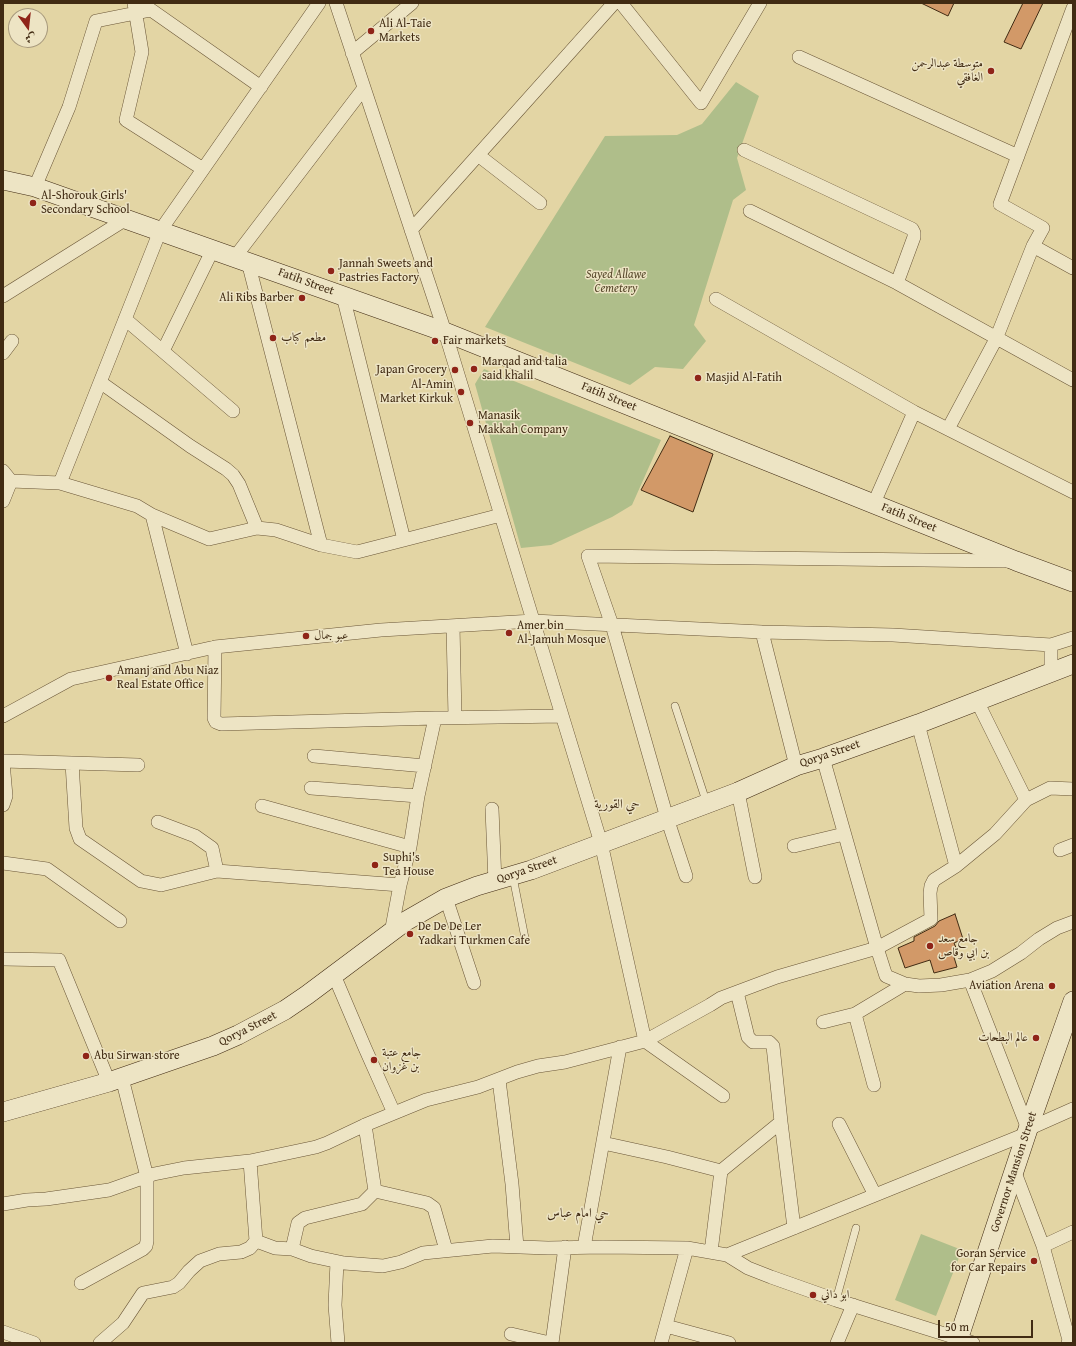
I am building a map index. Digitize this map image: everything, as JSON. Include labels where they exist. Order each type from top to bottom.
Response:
[{"type":"street","points":[[60,483],[160,231],[320,3]]},
{"type":"street","points":[[336,3],[445,332],[601,843],[645,1041],[723,1096]]},
{"type":"street","points":[[411,230],[614,3]]},
{"type":"street","points":[[621,3],[701,103],[760,3]]},
{"type":"street","points":[[352,53],[404,5]]},
{"type":"street","points":[[35,187],[69,107],[96,20],[140,7],[261,87]]},
{"type":"street","points":[[140,7],[142,52],[126,120],[203,169]]},
{"type":"street","points":[[948,429],[996,339],[1033,246],[1043,228],[1000,204],[1073,8]]},
{"type":"street","points":[[800,57],[1018,156]]},
{"type":"street","points":[[321,545],[241,259],[364,88]]},
{"type":"street","points":[[744,150],[912,229],[914,237],[897,283]]},
{"type":"street","points":[[478,155],[540,203]]},
{"type":"street","name":"Fatih Street","points":[[3,180],[35,187],[445,332],[1016,561],[1073,582]]},
{"type":"street","points":[[750,211],[897,283],[996,339],[1073,380]]},
{"type":"street","points":[[3,296],[126,219]]},
{"type":"street","points":[[1033,246],[1073,268]]},
{"type":"street","points":[[163,351],[212,249]]},
{"type":"street","points":[[343,296],[404,540]]},
{"type":"street","points":[[716,300],[914,412],[1073,492]]},
{"type":"street","points":[[125,319],[233,411]]},
{"type":"street","points":[[3,353],[12,341]]},
{"type":"street","points":[[100,382],[230,472],[239,484],[258,528]]},
{"type":"street","points":[[874,503],[914,412]]},
{"type":"street","points":[[3,501],[7,476],[60,483],[137,506],[152,515],[209,539],[258,528],[276,530],[321,545],[357,552],[501,515]]},
{"type":"street","points":[[152,515],[187,654]]},
{"type":"street","points":[[686,876],[667,818],[612,625],[588,556],[1016,561]]},
{"type":"street","points":[[3,716],[71,679],[215,648],[381,630],[533,621],[762,632],[893,635],[1051,645],[1073,638]]},
{"type":"street","points":[[453,626],[455,718]]},
{"type":"street","points":[[762,632],[796,766]]},
{"type":"street","points":[[1051,645],[1051,673]]},
{"type":"street","points":[[215,648],[214,718],[216,722],[221,724],[562,716]]},
{"type":"street","name":"Qorya Street","points":[[3,1112],[115,1080],[213,1046],[238,1035],[285,1010],[308,995],[391,933],[423,911],[446,898],[477,886],[504,879],[707,804],[796,766],[823,758],[918,724],[1073,664]]},
{"type":"street","points":[[976,701],[1026,800]]},
{"type":"street","points":[[391,933],[400,885],[410,847],[418,796],[435,718]]},
{"type":"street","points":[[918,724],[956,866]]},
{"type":"street","points":[[314,756],[425,766]]},
{"type":"street","points":[[823,758],[876,948],[886,976],[905,984],[919,986],[941,985],[970,980],[992,971],[1057,928],[1073,922]]},
{"type":"street","points":[[3,805],[6,796],[3,762],[138,765]]},
{"type":"street","points":[[72,763],[76,828],[80,839],[141,881],[161,885],[217,871],[400,885]]},
{"type":"street","points":[[311,788],[418,796]]},
{"type":"street","points":[[3,1204],[109,1190],[147,1177],[184,1168],[250,1161],[316,1147],[426,1100],[458,1093],[531,1068],[565,1062],[645,1041],[721,998],[777,977],[876,948],[931,919],[930,893],[933,883],[939,876],[956,866],[995,834],[1026,800],[1050,788],[1073,789]]},
{"type":"street","points":[[738,792],[755,877]]},
{"type":"street","points":[[262,806],[410,847]]},
{"type":"street","points":[[492,809],[504,879]]},
{"type":"street","points":[[158,822],[195,836],[212,848],[217,871]]},
{"type":"street","points":[[794,846],[844,834]]},
{"type":"street","points":[[1060,850],[1073,845]]},
{"type":"street","points":[[3,863],[47,869],[120,922]]},
{"type":"street","points":[[446,898],[474,983]]},
{"type":"street","points":[[3,959],[59,960],[115,1080],[147,1177],[146,1246],[81,1283]]},
{"type":"street","points":[[334,975],[394,1113]]},
{"type":"street","points":[[970,980],[1027,1132]]},
{"type":"street","points":[[823,1022],[855,1014],[905,984]]},
{"type":"street","points":[[737,992],[748,1037],[753,1042],[769,1042],[773,1046],[794,1228]]},
{"type":"street","name":"Governor Mansion Street","points":[[963,1342],[1014,1170],[1073,1001]]},
{"type":"street","points":[[855,1014],[874,1085]]},
{"type":"street","points":[[584,1247],[620,1047]]},
{"type":"street","points":[[499,1080],[512,1184],[517,1247]]},
{"type":"street","points":[[727,1254],[1027,1132],[1073,1109]]},
{"type":"street","points":[[711,1252],[721,1171],[781,1122]]},
{"type":"street","points":[[839,1124],[874,1195]]},
{"type":"street","points":[[365,1125],[375,1191]]},
{"type":"street","points":[[603,1143],[721,1171]]},
{"type":"street","points":[[100,1343],[123,1323],[143,1293],[172,1287],[179,1283],[200,1261],[219,1254],[241,1252],[250,1248],[256,1241],[250,1161]]},
{"type":"street","points":[[1014,1170],[1043,1246],[1070,1340]]},
{"type":"street","points":[[375,1191],[427,1203],[434,1208],[446,1250]]},
{"type":"street","points":[[292,1248],[298,1223],[305,1218],[362,1204],[375,1191]]},
{"type":"street","points":[[1043,1246],[1073,1232]]},
{"type":"street","points":[[256,1241],[275,1248],[292,1248],[311,1256],[337,1262],[383,1266],[401,1262],[423,1253],[494,1246],[687,1248],[727,1254],[748,1268],[836,1300],[963,1342]]},
{"type":"street","points":[[511,1334],[551,1343],[565,1247]]},
{"type":"street","points":[[661,1343],[687,1248]]},
{"type":"street","points":[[337,1262],[335,1305],[338,1343]]},
{"type":"street","points":[[837,1343],[852,1305]]},
{"type":"street","points":[[666,1326],[729,1343]]},
{"type":"street","points":[[3,1332],[34,1343]]},
{"type":"lane","points":[[675,706],[707,804]]},
{"type":"lane","points":[[504,879],[525,938]]},
{"type":"lane","points":[[836,1300],[856,1228]]},
{"type":"green space","name":"Sayed Allawe Cemetery","points":[[736,82],[759,96],[737,158],[746,190],[733,200],[694,325],[706,341],[683,369],[655,367],[630,385],[485,327],[605,136],[677,135],[702,124]]},
{"type":"green space","points":[[484,369],[661,440],[632,505],[612,517],[551,545],[521,548],[475,384]]},
{"type":"green space","points":[[921,1234],[962,1250],[936,1316],[895,1300]]},
{"type":"building","points":[[921,3],[954,3],[948,16]]},
{"type":"building","points":[[1023,3],[1043,3],[1021,49],[1004,42]]},
{"type":"building","points":[[670,436],[713,454],[693,512],[641,490]]},
{"type":"building","name":"جامع سعد بن ابي وقاص","points":[[955,914],[963,939],[954,943],[957,950],[952,951],[957,967],[934,973],[930,960],[905,968],[898,948],[914,941],[914,937],[935,926],[939,921]]},
{"type":"place","name":"Ali Al-Taie Markets","points":[[371,31]]},
{"type":"place","name":"متوسطة عبدالرحمن الغافقي","points":[[991,71]]},
{"type":"place","name":"Al-Shorouk Girls' Secondary School","points":[[33,203]]},
{"type":"place","name":"Jannah Sweets and Pastries Factory","points":[[331,271]]},
{"type":"place","name":"Ali Ribs Barber","points":[[302,298]]},
{"type":"place","name":"مطعم كباب","points":[[273,338]]},
{"type":"place","name":"Fair markets","points":[[435,341]]},
{"type":"place","name":"Marqad and talia said khalil","points":[[474,369]]},
{"type":"place","name":"Japan Grocery","points":[[455,370]]},
{"type":"place","name":"Masjid Al-Fatih","points":[[698,378]]},
{"type":"place","name":"Al-Amin Market Kirkuk","points":[[461,392]]},
{"type":"place","name":"Manasik Makkah Company","points":[[470,423]]},
{"type":"place","name":"Amer bin Al-Jamuh Mosque","points":[[509,633]]},
{"type":"place","name":"عبو جمال","points":[[306,636]]},
{"type":"place","name":"Amanj and Abu Niaz Real Estate Office","points":[[109,678]]},
{"type":"place","name":"Suphi's Tea House","points":[[375,865]]},
{"type":"place","name":"De De De Ler Yadkari Turkmen Cafe","points":[[410,934]]},
{"type":"place","name":"جامع سعد بن ابي وقاص","points":[[930,946]]},
{"type":"place","name":"Aviation Arena","points":[[1052,986]]},
{"type":"place","name":"عالم البطحات","points":[[1036,1038]]},
{"type":"place","name":"Abu Sirwan store","points":[[86,1056]]},
{"type":"place","name":"جامع عتبة بن غزوان","points":[[374,1060]]},
{"type":"place","name":"Goran Service for Car Repairs","points":[[1034,1261]]},
{"type":"place","name":"ابو داني","points":[[813,1295]]},
{"type":"district","name":"حي القورية","points":[[617,805]]},
{"type":"district","name":"حي امام عباس","points":[[578,1214]]}]
